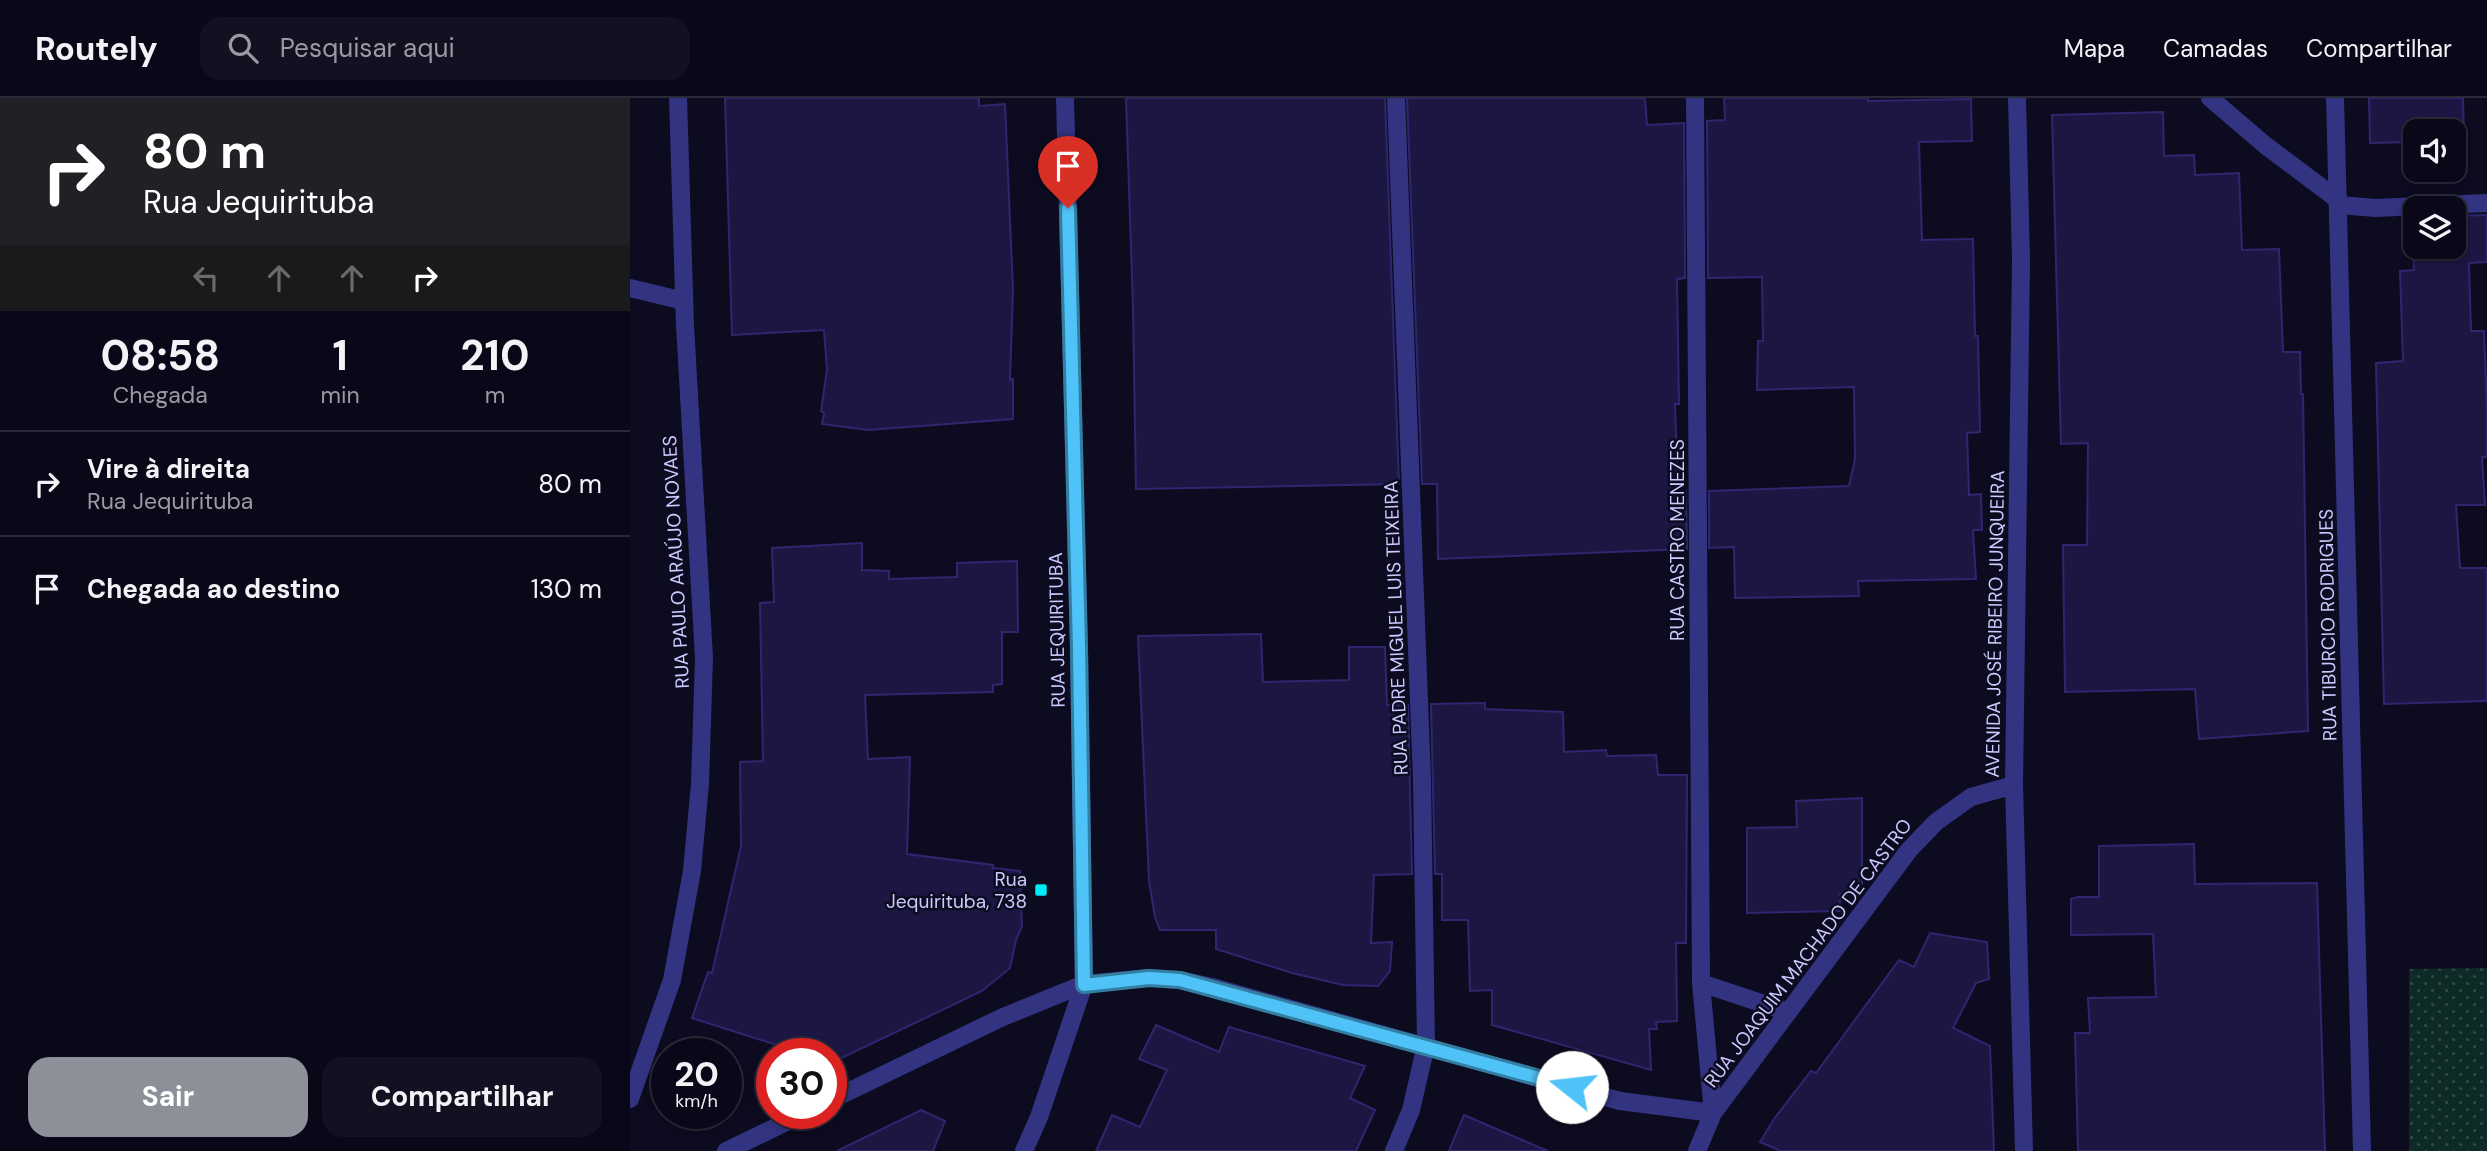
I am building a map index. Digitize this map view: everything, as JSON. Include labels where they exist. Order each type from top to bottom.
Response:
[{"type":"street","name":"RUA PAULO ARAÚJO NOVAES","points":[[630,1099],[672,980],[692,871],[700,784],[705,658],[684,301],[678,98]]},
{"type":"street","name":"RUA JEQUIRITUBA","points":[[1024,1151],[1039,1117],[1084,985],[1080,662],[1065,98]]},
{"type":"street","name":"RUA PADRE MIGUEL LUIS TEIXEIRA","points":[[1394,1151],[1411,1110],[1426,1045],[1422,779],[1396,98]]},
{"type":"street","name":"RUA CASTRO MENEZES","points":[[1695,98],[1701,983],[1713,1113]]},
{"type":"street","name":"AVENIDA JOSÉ RIBEIRO JUNQUEIRA","points":[[2017,98],[2021,260],[2014,785],[2024,1151]]},
{"type":"street","points":[[2210,98],[2338,202],[2376,208],[2487,203]]},
{"type":"street","name":"RUA TIBURCIO RODRIGUES","points":[[2335,98],[2362,1151]]},
{"type":"street","points":[[630,288],[684,301]]},
{"type":"street","name":"RUA JOAQUIM MACHADO DE CASTRO","points":[[847,1092],[1003,1017],[1084,985],[1149,978],[1180,980],[1426,1045],[1620,1101],[1713,1113],[1909,850],[1936,822],[1971,797],[2014,785]]},
{"type":"street","points":[[1701,983],[1788,1012]]},
{"type":"street","points":[[1697,1151],[1713,1113]]},
{"type":"street","points":[[726,1151],[772,1129]]},
{"type":"green space","points":[[2487,968],[2487,1151],[2409,1151],[2409,969]]},
{"type":"building","points":[[725,98],[979,98],[979,106],[1005,104],[1013,290],[1010,380],[1013,379],[1013,419],[868,430],[822,424],[824,413],[821,411],[827,370],[824,330],[732,335]]},
{"type":"building","points":[[1126,98],[1385,98],[1399,484],[1136,489]]},
{"type":"building","points":[[1407,98],[1645,98],[1647,125],[1684,123],[1685,278],[1677,279],[1679,404],[1675,404],[1678,492],[1686,491],[1687,549],[1438,559],[1437,484],[1422,484]]},
{"type":"building","points":[[1724,98],[1868,98],[1868,101],[1971,99],[1972,141],[1919,142],[1922,240],[1973,239],[1980,432],[1967,433],[1969,495],[1981,494],[1982,530],[1973,530],[1976,579],[1858,581],[1859,596],[1735,598],[1734,547],[1709,548],[1709,491],[1849,486],[1855,459],[1854,387],[1757,390],[1758,341],[1763,341],[1762,277],[1708,278],[1707,121],[1725,120]]},
{"type":"building","points":[[2369,98],[2463,98],[2464,119],[2403,119],[2403,142],[2370,143]]},
{"type":"building","points":[[2163,112],[2164,156],[2194,155],[2195,175],[2239,173],[2242,250],[2279,249],[2283,352],[2300,352],[2303,394],[2308,731],[2199,739],[2195,689],[2065,692],[2063,545],[2087,545],[2088,443],[2061,444],[2052,115]]},
{"type":"building","points":[[2487,215],[2487,262],[2469,263],[2471,331],[2484,331],[2487,457],[2482,457],[2485,505],[2456,505],[2460,568],[2487,568],[2487,701],[2384,704],[2376,363],[2403,361],[2400,271],[2414,270],[2413,259],[2466,259],[2466,216]]},
{"type":"building","points":[[862,543],[862,570],[889,571],[889,579],[957,577],[957,563],[1017,561],[1018,632],[1002,632],[1002,684],[993,685],[993,692],[865,695],[868,759],[910,757],[907,854],[1020,871],[1022,926],[1010,968],[982,991],[847,1055],[847,1038],[756,1038],[692,1018],[708,972],[712,973],[741,846],[740,762],[763,761],[760,603],[774,602],[772,548]]},
{"type":"building","points":[[1261,634],[1263,682],[1349,680],[1349,647],[1385,647],[1387,705],[1408,705],[1412,874],[1374,875],[1371,943],[1392,942],[1390,971],[1378,986],[1343,985],[1292,973],[1216,949],[1216,930],[1160,930],[1155,917],[1149,881],[1138,636]]},
{"type":"building","points":[[1485,703],[1485,709],[1563,712],[1564,752],[1606,750],[1607,756],[1656,755],[1658,775],[1687,775],[1686,943],[1676,943],[1677,1021],[1656,1022],[1657,1029],[1649,1029],[1651,1070],[1492,1025],[1492,990],[1470,991],[1468,920],[1442,920],[1442,874],[1435,874],[1431,704]]},
{"type":"building","points":[[1862,798],[1862,894],[1840,894],[1840,911],[1747,913],[1747,828],[1797,827],[1796,801]]},
{"type":"building","points":[[2194,844],[2195,884],[2317,883],[2325,1151],[2078,1151],[2075,1033],[2090,1033],[2088,998],[2156,997],[2153,934],[2071,935],[2071,899],[2099,897],[2099,846]]},
{"type":"building","points":[[1930,933],[1987,942],[1989,979],[1976,983],[1953,1028],[1990,1046],[1994,1151],[1781,1151],[1760,1142],[1774,1119],[1811,1071],[1816,1073],[1899,960],[1914,967]]},
{"type":"building","points":[[1156,1025],[1219,1052],[1229,1027],[1365,1066],[1350,1098],[1375,1110],[1356,1151],[1096,1151],[1112,1115],[1140,1127],[1167,1070],[1139,1059]]},
{"type":"building","points":[[921,1110],[945,1121],[933,1151],[837,1151]]},
{"type":"building","points":[[1464,1115],[1548,1151],[1449,1151]]},
{"type":"place","name":"Rua Jequirituba, 738","points":[[1041,890]]},
{"type":"route","points":[[1068,208],[1084,985],[1149,978],[1180,980],[1572,1087]]}]
